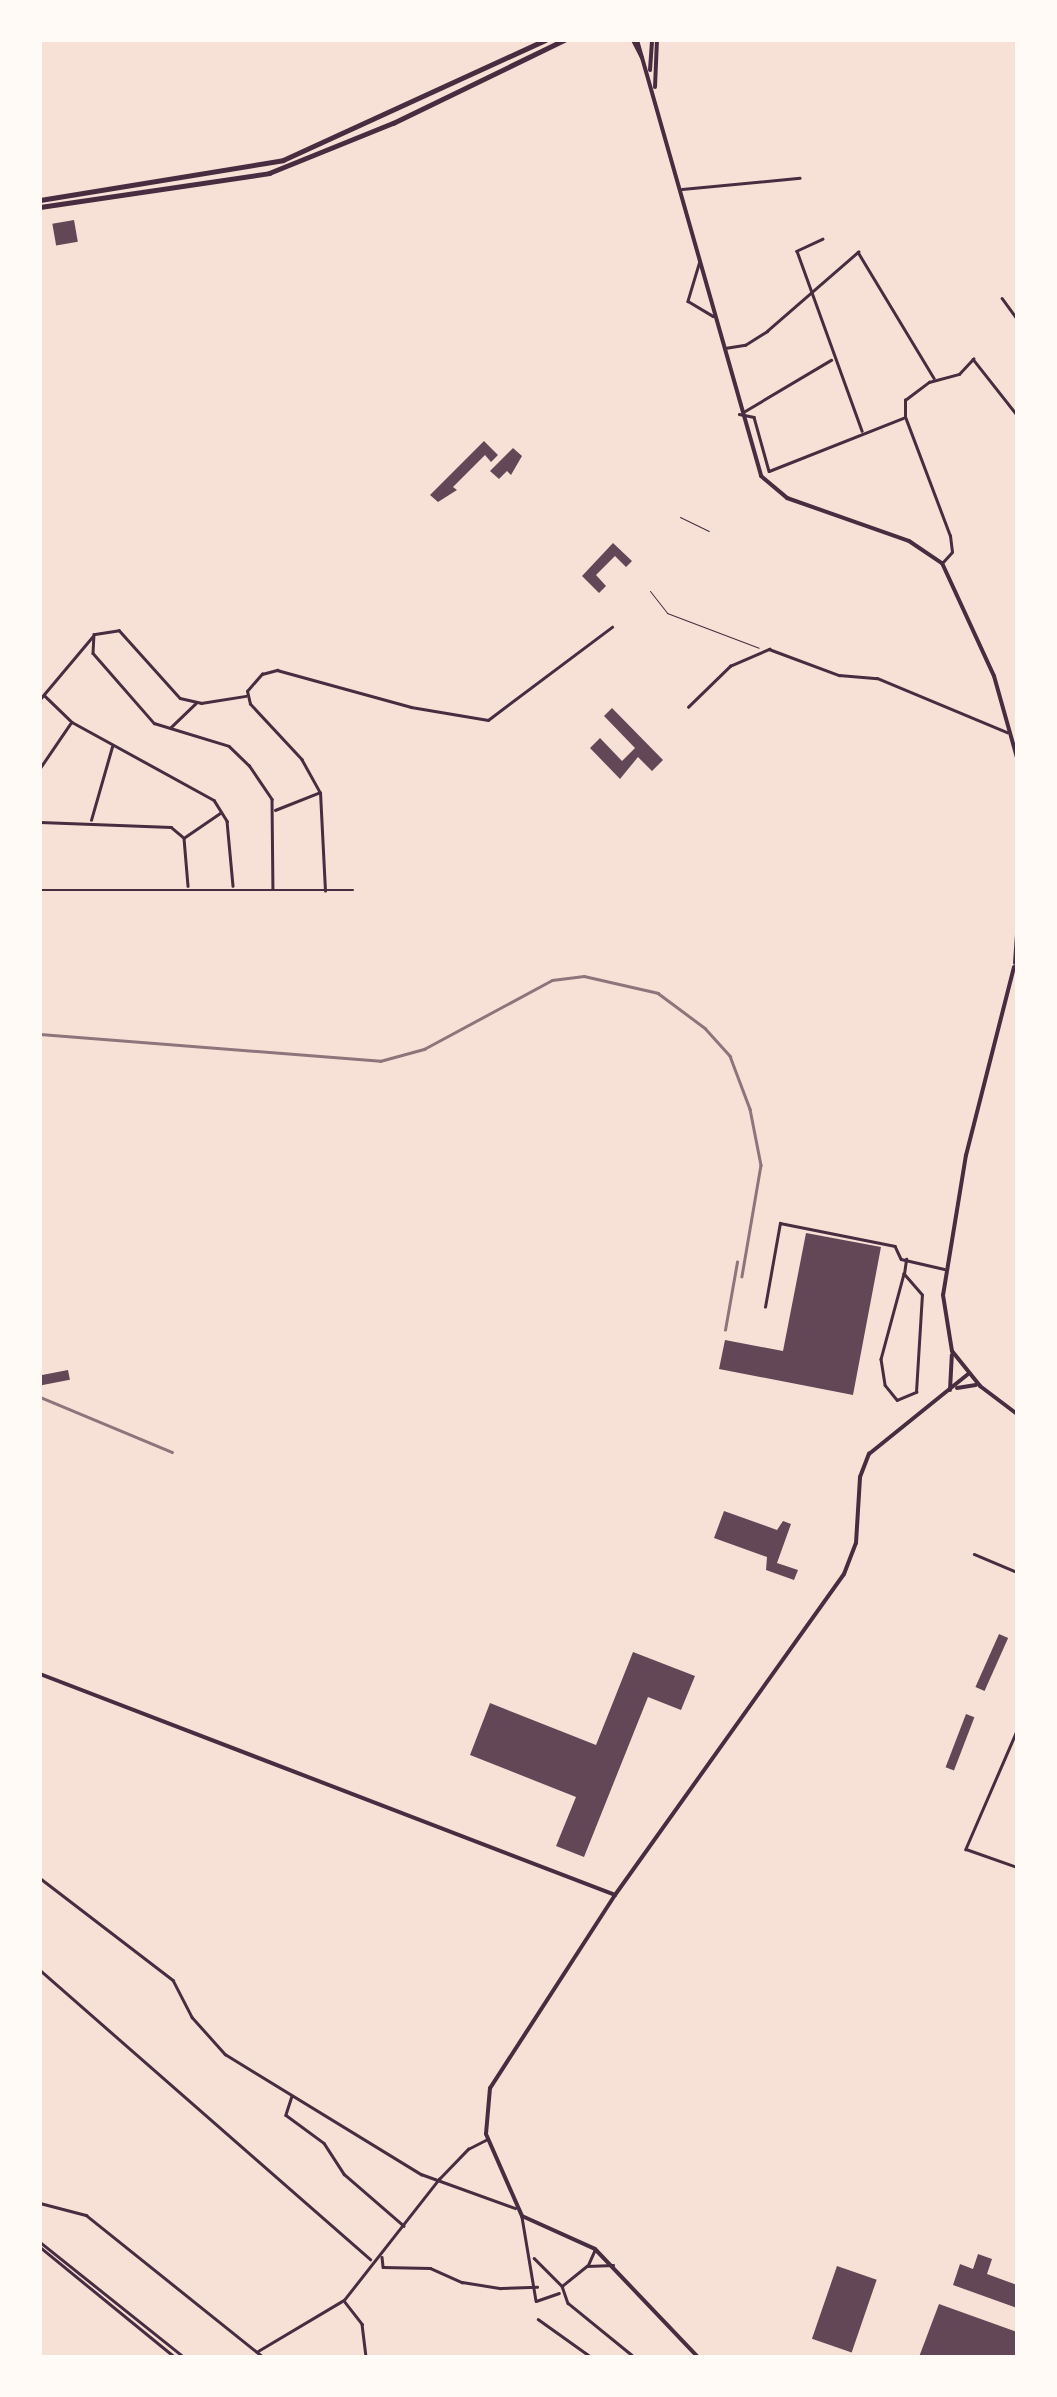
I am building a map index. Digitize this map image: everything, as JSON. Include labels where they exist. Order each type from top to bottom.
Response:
[{"type":"main road","points":[[40,203],[283,160],[546,40]]},
{"type":"main road","points":[[40,203],[269,173],[393,123],[564,40]]},
{"type":"main road","points":[[635,40],[655,92],[754,462],[772,488],[909,541],[942,563],[980,640],[1017,758]]},
{"type":"main road","points":[[650,75],[655,40]]},
{"type":"main road","points":[[655,40],[655,92]]},
{"type":"main road","points":[[1014,965],[1017,935]]},
{"type":"main road","points":[[948,1393],[955,1377],[944,1326],[944,1269],[1017,956]]},
{"type":"main road","points":[[952,1351],[980,1386],[1017,1414]]},
{"type":"main road","points":[[698,2357],[595,2250],[522,2216],[515,2208],[488,2138],[490,2088],[615,1895],[844,1574],[856,1543],[860,1478],[869,1454],[968,1374]]},
{"type":"main road","points":[[948,1393],[980,1386]]},
{"type":"main road","points":[[40,1674],[615,1895]]},
{"type":"street","points":[[681,189],[798,178]]},
{"type":"street","points":[[823,238],[797,252],[831,360],[862,431]]},
{"type":"street","points":[[723,348],[746,345],[858,252],[934,380]]},
{"type":"street","points":[[700,260],[688,301],[714,316]]},
{"type":"street","points":[[1002,298],[1017,319]]},
{"type":"street","points":[[942,563],[952,552],[950,536],[905,417],[905,400],[934,380],[959,374],[973,359],[981,362],[1017,416]]},
{"type":"street","points":[[740,414],[831,360]]},
{"type":"street","points":[[740,414],[754,418],[769,470],[905,417]]},
{"type":"street","points":[[232,888],[231,843],[214,800],[112,747],[42,697],[94,634],[119,630],[168,689],[198,702],[247,694],[262,674],[277,670],[411,707],[488,720],[612,627]]},
{"type":"street","points":[[94,634],[93,652],[154,723],[229,746],[272,799],[273,889]]},
{"type":"street","points":[[688,708],[730,666],[769,648],[839,675],[877,678],[1012,736]]},
{"type":"street","points":[[247,694],[302,760],[320,793],[325,890]]},
{"type":"street","points":[[170,728],[198,702]]},
{"type":"street","points":[[40,768],[72,722]]},
{"type":"street","points":[[91,821],[112,747]]},
{"type":"street","points":[[273,811],[320,793]]},
{"type":"street","points":[[184,838],[221,812]]},
{"type":"street","points":[[40,822],[171,827],[184,838],[188,888]]},
{"type":"street","points":[[40,890],[352,890]]},
{"type":"street","points":[[765,1308],[780,1223],[895,1246],[906,1260],[944,1269]]},
{"type":"street","points":[[904,1274],[922,1295],[916,1392],[896,1400],[885,1386],[881,1359],[906,1260]]},
{"type":"street","points":[[974,1554],[1017,1572]]},
{"type":"street","points":[[1017,1731],[966,1850],[1017,1867]]},
{"type":"street","points":[[40,1878],[173,1980],[213,2044],[292,2095],[439,2179],[515,2208]]},
{"type":"street","points":[[40,1970],[370,2259]]},
{"type":"street","points":[[292,2095],[286,2115],[324,2143],[344,2174],[404,2226]]},
{"type":"street","points":[[258,2351],[344,2300],[370,2259],[382,2255],[439,2179],[468,2149],[488,2138]]},
{"type":"street","points":[[40,2204],[73,2209],[263,2357]]},
{"type":"street","points":[[522,2216],[537,2287],[536,2301],[559,2293],[587,2266],[595,2250]]},
{"type":"street","points":[[40,2245],[174,2357]]},
{"type":"street","points":[[40,2245],[184,2357]]},
{"type":"street","points":[[530,2252],[562,2286]]},
{"type":"street","points":[[382,2255],[384,2267],[430,2268],[462,2282],[501,2288],[537,2287]]},
{"type":"street","points":[[587,2266],[613,2265]]},
{"type":"street","points":[[559,2293],[632,2355]]},
{"type":"street","points":[[344,2300],[362,2324],[366,2357]]},
{"type":"street","points":[[538,2319],[591,2357]]},
{"type":"lane","points":[[680,517],[709,532]]},
{"type":"lane","points":[[650,590],[667,613],[759,648]]},
{"type":"building","points":[[74,220],[78,242],[56,245],[52,224]]},
{"type":"building","points":[[484,441],[498,455],[491,462],[485,455],[453,487],[457,490],[438,502],[430,495]]},
{"type":"building","points":[[513,448],[522,456],[511,475],[507,471],[499,479],[490,471]]},
{"type":"building","points":[[613,543],[632,561],[626,567],[615,556],[596,575],[606,586],[599,593],[582,576]]},
{"type":"building","points":[[612,708],[663,760],[652,771],[638,757],[620,779],[590,748],[600,738],[622,761],[635,748],[604,716]]},
{"type":"building","points":[[806,1233],[881,1247],[853,1395],[719,1369],[725,1340],[783,1351]]},
{"type":"building","points":[[68,1370],[70,1380],[41,1385],[40,1375]]},
{"type":"building","points":[[724,1511],[777,1530],[783,1521],[791,1524],[777,1563],[798,1570],[794,1580],[766,1570],[767,1557],[714,1538]]},
{"type":"building","points":[[999,1634],[1008,1638],[985,1691],[975,1687]]},
{"type":"building","points":[[633,1652],[695,1676],[681,1710],[648,1697],[584,1857],[556,1846],[576,1797],[470,1755],[490,1703],[596,1745]]},
{"type":"building","points":[[966,1714],[974,1717],[954,1770],[946,1767]]},
{"type":"building","points":[[978,2254],[992,2259],[987,2274],[1017,2285],[1017,2308],[953,2285],[960,2264],[973,2269]]},
{"type":"building","points":[[837,2266],[877,2280],[852,2352],[812,2339]]},
{"type":"building","points":[[939,2304],[1017,2332],[1017,2357],[919,2357]]},
{"type":"railway","points":[[40,1034],[380,1061],[424,1049],[552,980],[584,976],[658,993],[705,1028],[730,1056],[750,1109],[761,1165],[742,1276]]},
{"type":"railway","points":[[725,1330],[737,1262]]},
{"type":"railway","points":[[40,1397],[172,1452]]}]
